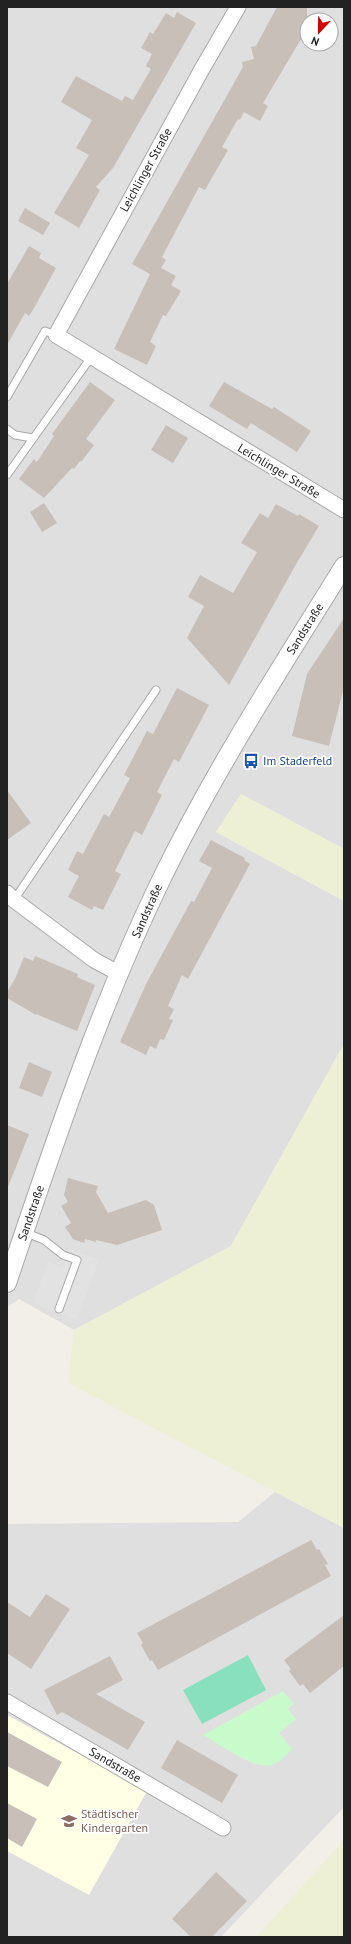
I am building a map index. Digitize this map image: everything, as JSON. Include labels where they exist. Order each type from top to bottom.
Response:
[{"type":"street","name":"Leichlinger Straße","points":[[238,7],[183,103],[56,335],[344,510]]},
{"type":"street","name":"Sandstraße","points":[[7,1284],[80,1071],[161,880],[229,752],[344,566]]},
{"type":"street","points":[[11,897],[94,960],[120,974]]},
{"type":"street","name":"Sandstraße","points":[[7,1702],[223,1828]]},
{"type":"lane","points":[[7,396],[45,330],[56,335]]},
{"type":"lane","points":[[7,475],[92,356]]},
{"type":"lane","points":[[7,429],[15,435],[33,438]]},
{"type":"lane","points":[[11,897],[156,690]]},
{"type":"lane","points":[[24,1232],[44,1240],[63,1255],[78,1260],[59,1309]]},
{"type":"shaded area","points":[[7,7],[344,7],[344,849],[241,794],[216,832],[344,901],[344,1044],[231,1246],[74,1330],[19,1299],[7,1307]]},
{"type":"shaded area","points":[[241,794],[344,849],[344,901],[216,832]]},
{"type":"shaded area","points":[[35,902],[76,934],[72,939],[32,906]]},
{"type":"shaded area","points":[[344,1044],[344,1528],[68,1383],[74,1330],[231,1246]]},
{"type":"shaded area","points":[[69,1249],[99,1260],[77,1320],[33,1303],[48,1262],[62,1267]]},
{"type":"shaded area","points":[[275,1492],[344,1528],[344,1807],[221,1937],[7,1937],[7,1524],[238,1522]]},
{"type":"shaded area","name":"Städtischer Kindergarten","points":[[7,1715],[147,1791],[89,1895],[7,1851]]},
{"type":"shaded area","points":[[344,1840],[344,1937],[256,1937]]},
{"type":"green space","points":[[248,1655],[266,1690],[202,1724],[183,1690]]},
{"type":"green space","points":[[283,1691],[294,1704],[288,1709],[296,1719],[279,1733],[292,1749],[275,1764],[264,1766],[246,1760],[203,1735]]},
{"type":"building","points":[[277,7],[307,7],[307,12],[299,12],[299,42],[263,103],[268,106],[260,121],[244,112],[240,120],[238,119],[222,147],[228,150],[205,190],[199,187],[162,257],[166,260],[161,268],[176,276],[171,285],[181,291],[166,316],[163,315],[150,342],[156,346],[147,365],[114,349],[150,274],[132,264],[243,67],[242,62],[254,59],[251,47],[256,46]]},
{"type":"building","points":[[177,12],[196,23],[113,168],[96,187],[100,190],[79,228],[54,213],[89,155],[76,148],[92,120],[61,102],[76,76],[122,101],[125,96],[133,100],[151,69],[146,66],[152,54],[141,48],[150,32],[153,34],[166,13],[174,18]]},
{"type":"building","points":[[25,208],[50,223],[43,235],[18,221]]},
{"type":"building","points":[[29,246],[41,253],[39,258],[56,268],[29,316],[25,313],[7,345],[7,284]]},
{"type":"building","points":[[90,382],[115,400],[86,439],[94,445],[81,462],[80,461],[74,469],[72,468],[44,498],[19,479],[34,459],[37,462],[54,436],[52,434]]},
{"type":"building","points":[[224,382],[272,409],[274,407],[311,431],[297,452],[251,423],[247,429],[209,406]]},
{"type":"building","points":[[166,425],[188,438],[173,463],[151,450]]},
{"type":"building","points":[[44,503],[57,523],[42,532],[30,512]]},
{"type":"building","points":[[276,504],[298,516],[299,514],[319,526],[229,685],[187,638],[204,606],[188,597],[200,575],[233,593],[257,552],[241,543],[260,513],[268,518]]},
{"type":"building","points":[[344,618],[344,687],[329,746],[292,736],[307,674]]},
{"type":"building","points":[[177,688],[209,705],[179,762],[174,759],[157,792],[162,795],[142,835],[135,831],[115,871],[121,874],[103,910],[94,906],[92,910],[68,897],[79,876],[68,870],[77,851],[83,854],[104,814],[109,817],[130,778],[124,775],[147,731],[153,734]]},
{"type":"building","points":[[7,790],[31,823],[7,840]]},
{"type":"building","points":[[211,840],[245,858],[244,860],[250,864],[188,979],[182,975],[168,1006],[174,1009],[169,1019],[173,1020],[164,1040],[160,1039],[156,1049],[150,1046],[146,1055],[120,1042],[146,984],[191,901],[194,902],[212,868],[199,861]]},
{"type":"building","points":[[35,956],[78,974],[77,977],[95,985],[77,1031],[36,1015],[7,998],[7,992],[15,979],[24,957],[33,961]]},
{"type":"building","points":[[29,1062],[52,1072],[42,1097],[19,1088]]},
{"type":"building","points":[[7,1125],[29,1134],[8,1187],[7,1187]]},
{"type":"building","points":[[68,1178],[98,1186],[96,1192],[108,1213],[146,1200],[154,1205],[162,1230],[117,1245],[85,1239],[84,1243],[73,1239],[65,1227],[71,1223],[61,1206],[68,1202],[64,1195]]},
{"type":"building","points":[[311,1540],[317,1550],[319,1549],[328,1564],[325,1565],[331,1576],[158,1670],[152,1660],[150,1661],[141,1645],[143,1643],[137,1633]]},
{"type":"building","points":[[46,1594],[70,1609],[31,1669],[7,1653],[7,1602],[30,1617]]},
{"type":"building","points":[[344,1615],[344,1666],[310,1693],[303,1684],[300,1686],[289,1671],[291,1669],[284,1660]]},
{"type":"building","points":[[110,1656],[123,1680],[96,1694],[145,1722],[128,1750],[62,1712],[57,1715],[44,1690]]},
{"type":"building","points":[[7,1732],[62,1762],[48,1787],[7,1766]]},
{"type":"building","points":[[177,1740],[238,1775],[222,1803],[161,1768]]},
{"type":"building","points":[[7,1803],[37,1819],[22,1847],[7,1838]]},
{"type":"building","points":[[216,1872],[247,1901],[212,1937],[191,1937],[172,1919]]},
{"type":"place","name":"Im Staderfeld","points":[[251,761]]},
{"type":"place","name":"Städtischer Kindergarten","points":[[69,1821]]}]
